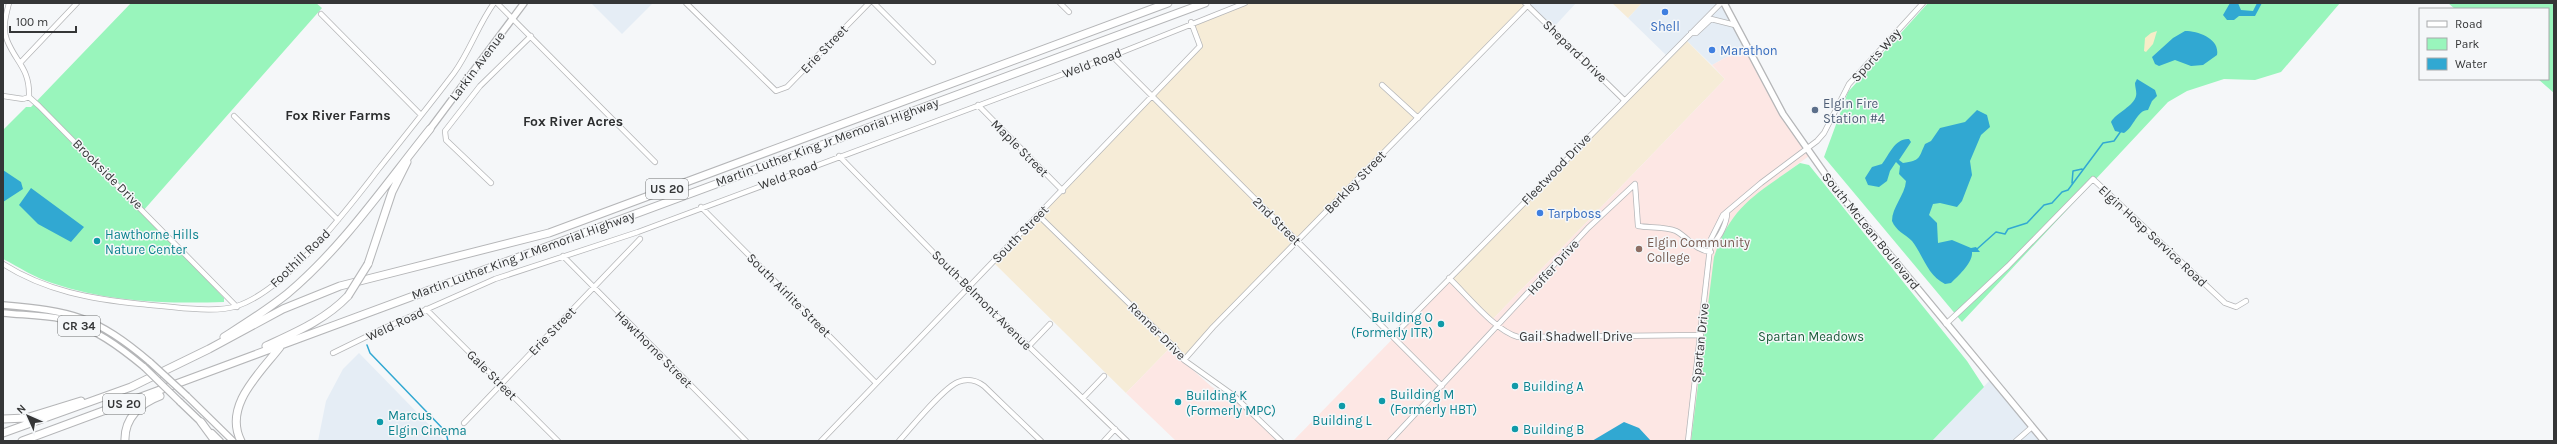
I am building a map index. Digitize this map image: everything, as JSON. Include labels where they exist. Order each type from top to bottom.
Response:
[{"type":"highway","name":"Martin Luther King Jr Memorial Highway","points":[[101,399],[168,370],[283,309],[340,286],[549,233],[1168,3]]},
{"type":"highway","name":"Martin Luther King Jr Memorial Highway","points":[[22,441],[1205,3]]},
{"type":"highway","points":[[168,370],[268,309],[310,273],[333,249],[430,129]]},
{"type":"highway","points":[[226,365],[309,326],[329,314],[348,296],[368,264],[401,173],[430,129]]},
{"type":"highway","points":[[125,441],[128,423],[135,412],[145,403],[299,339]]},
{"type":"highway","points":[[241,441],[235,424],[242,396],[280,347]]},
{"type":"highway","points":[[3,419],[26,418],[84,400],[101,399]]},
{"type":"highway","name":"US 20","points":[[3,433],[101,399]]},
{"type":"highway","points":[[201,422],[215,441]]},
{"type":"main road","name":"Larkin Avenue","points":[[430,129],[524,3]]},
{"type":"main road","name":"South McLean Boulevard","points":[[1724,3],[1783,114],[1807,150],[1837,191],[2044,441]]},
{"type":"main road","name":"CR 34","points":[[3,305],[62,311],[82,318],[122,338],[187,396],[233,441]]},
{"type":"main road","name":"CR 34","points":[[3,313],[62,319],[98,334],[120,347],[144,367],[220,441]]},
{"type":"street","points":[[3,96],[23,99],[29,97],[30,85],[21,62],[6,39],[5,19],[9,3]]},
{"type":"street","points":[[21,62],[77,3]]},
{"type":"street","name":"Foothill Road","points":[[3,264],[29,279],[93,299],[192,308],[237,307],[258,296],[275,283],[310,251],[338,220],[422,115],[468,54],[480,23],[494,3]]},
{"type":"street","points":[[498,3],[655,162]]},
{"type":"street","name":"Erie Street","points":[[686,3],[776,91],[787,87],[869,3]]},
{"type":"street","points":[[874,3],[933,62]]},
{"type":"street","points":[[1060,3],[1069,12]]},
{"type":"street","name":"Weld Road","points":[[333,353],[426,309],[495,279],[638,232],[701,207],[1112,56],[1192,22],[1245,3]]},
{"type":"street","name":"Fleetwood Drive","points":[[1393,336],[1721,3]]},
{"type":"street","name":"Sports Way","points":[[1807,150],[1824,133],[1850,84],[1923,3]]},
{"type":"street","name":"Shepard Drive","points":[[1527,4],[1624,100]]},
{"type":"street","name":"Berkley Street","points":[[1184,360],[1527,4]]},
{"type":"street","points":[[321,14],[422,115]]},
{"type":"street","points":[[1690,33],[1696,33],[1711,19],[1735,25]]},
{"type":"street","name":"South Street","points":[[821,441],[967,287],[1063,191],[1200,46],[1192,22]]},
{"type":"street","points":[[491,183],[446,140],[446,131],[480,86],[531,36]]},
{"type":"street","name":"2nd Street","points":[[1112,56],[1442,386]]},
{"type":"street","points":[[1382,85],[1418,118]]},
{"type":"street","name":"Brookside Drive","points":[[29,97],[139,205],[237,307]]},
{"type":"street","name":"Maple Street","points":[[978,105],[1063,191]]},
{"type":"street","points":[[234,116],[338,220]]},
{"type":"street","name":"Spartan Drive","points":[[1688,441],[1712,239],[1723,215],[1760,183],[1807,150]]},
{"type":"street","name":"South Belmont Avenue","points":[[839,156],[967,287],[1127,441]]},
{"type":"street","name":"Elgin Hosp Service Road","points":[[1946,324],[2008,266],[2093,179],[2225,303],[2236,307],[2246,301]]},
{"type":"street","name":"Hoffer Drive","points":[[1390,441],[1499,326],[1588,228],[1635,184],[1638,226],[1670,230],[1683,236],[1695,248],[1710,252]]},
{"type":"street","name":"South Airlite Street","points":[[701,207],[876,383]]},
{"type":"street","name":"Renner Drive","points":[[1038,215],[1176,349],[1184,360],[1234,395],[1281,441]]},
{"type":"street","name":"Erie Street","points":[[464,423],[640,239]]},
{"type":"street","name":"Hawthorne Street","points":[[563,256],[746,441]]},
{"type":"street","name":"Gail Shadwell Drive","points":[[1449,278],[1499,326],[1511,335],[1518,337],[1701,335]]},
{"type":"street","name":"Gale Street","points":[[426,309],[558,441]]},
{"type":"street","points":[[1028,346],[1050,324]]},
{"type":"street","points":[[1083,398],[1104,376]]},
{"type":"street","points":[[899,441],[949,389],[962,381],[972,380],[980,384],[1041,441]]},
{"type":"street","points":[[2016,441],[2032,427]]},
{"type":"street","points":[[1104,441],[1115,429]]},
{"type":"shaded area","points":[[591,3],[653,3],[622,34]]},
{"type":"shaded area","points":[[1250,3],[1524,3],[1526,5],[1181,359],[1169,349],[1126,393],[994,263],[1202,46],[1194,24]]},
{"type":"shaded area","points":[[1528,3],[1576,3],[1553,28]]},
{"type":"shaded area","points":[[1612,3],[1642,3],[1628,18]]},
{"type":"shaded area","points":[[1642,3],[1719,3],[1667,56],[1628,18]]},
{"type":"shaded area","points":[[1723,3],[1745,47],[1712,65],[1686,40]]},
{"type":"shaded area","points":[[1686,40],[1725,79],[1493,319],[1452,278]]},
{"type":"shaded area","name":"Elgin Community College","points":[[1745,47],[1755,63],[1766,88],[1809,156],[1757,194],[1694,441],[1293,441],[1452,278],[1493,319],[1725,79],[1712,65]]},
{"type":"shaded area","points":[[1169,349],[1212,387],[1232,397],[1277,441],[1176,441],[1126,393]]},
{"type":"shaded area","points":[[359,353],[445,441],[318,441],[326,401],[343,369]]},
{"type":"shaded area","points":[[1990,380],[2043,441],[1932,441]]},
{"type":"green space","name":"Hawthorne Hills Nature Center","points":[[131,3],[316,3],[322,8],[143,211],[224,298],[224,302],[159,302],[116,298],[94,294],[46,281],[3,259],[3,130],[26,107],[31,107]]},
{"type":"green space","points":[[1928,3],[2340,3],[2281,72],[2255,80],[2224,79],[2187,91],[2168,102],[1962,322],[1824,157],[1848,92]]},
{"type":"green space","points":[[2448,3],[2554,3],[2554,93],[2539,80],[2549,80],[2549,8],[2454,8]]},
{"type":"green space","name":"Spartan Meadows","points":[[1800,163],[1809,165],[1967,361],[1984,387],[1932,441],[1691,441],[1714,257],[1721,239],[1738,212],[1748,202],[1771,183]]},
{"type":"sand","points":[[2157,31],[2153,44],[2146,52],[2144,51],[2145,38],[2151,33]]},
{"type":"water","points":[[2230,3],[2238,3],[2241,10],[2253,11],[2257,3],[2262,3],[2255,16],[2239,16],[2234,20],[2227,20],[2223,15]]},
{"type":"water","points":[[2185,31],[2202,34],[2212,40],[2217,49],[2217,55],[2203,65],[2191,66],[2175,60],[2159,66],[2155,64],[2152,57],[2173,38]]},
{"type":"water","points":[[2137,79],[2155,90],[2157,96],[2152,101],[2148,110],[2141,113],[2124,133],[2115,131],[2111,122],[2135,100],[2135,83]]},
{"type":"water","points":[[1977,110],[1987,115],[1990,127],[1981,135],[1970,161],[1972,175],[1962,201],[1957,207],[1940,203],[1933,204],[1929,215],[1937,223],[1938,243],[1952,240],[1971,248],[1976,247],[1980,252],[1972,252],[1972,256],[1964,269],[1951,283],[1945,284],[1934,275],[1916,246],[1898,230],[1892,221],[1894,211],[1906,181],[1899,174],[1900,166],[1896,162],[1890,171],[1887,181],[1879,187],[1868,185],[1865,178],[1872,167],[1882,164],[1896,144],[1900,141],[1909,139],[1911,142],[1899,160],[1903,163],[1916,160],[1920,156],[1925,144],[1931,141],[1940,128],[1965,122]]},
{"type":"water","points":[[3,170],[21,182],[23,189],[3,202]]},
{"type":"water","points":[[31,188],[84,227],[71,242],[38,224],[19,205]]},
{"type":"water","points":[[1624,422],[1639,428],[1651,441],[1592,441]]},
{"type":"waterway","points":[[1977,249],[1996,232],[2005,234],[2008,229],[2027,223],[2044,205],[2052,203],[2062,192],[2068,190],[2103,143],[2114,141],[2121,131]]},
{"type":"waterway","points":[[2072,183],[2073,171],[2082,169]]},
{"type":"waterway","points":[[367,345],[370,353],[446,432],[448,441]]},
{"type":"place","name":"Shell","points":[[1665,12]]},
{"type":"place","name":"Marathon","points":[[1712,50]]},
{"type":"place","name":"Elgin Fire Station #4","points":[[1815,110]]},
{"type":"place","name":"Tarpboss","points":[[1540,213]]},
{"type":"place","name":"Hawthorne Hills Nature Center","points":[[97,241]]},
{"type":"place","name":"Elgin Community College","points":[[1639,249]]},
{"type":"place","name":"Building O (Formerly ITR)","points":[[1441,324]]},
{"type":"place","name":"Building A","points":[[1515,386]]},
{"type":"place","name":"Building M (Formerly HBT)","points":[[1382,401]]},
{"type":"place","name":"Building K (Formerly MPC)","points":[[1178,402]]},
{"type":"place","name":"Building L","points":[[1342,406]]},
{"type":"place","name":"Marcus Elgin Cinema","points":[[380,422]]},
{"type":"place","name":"Building B","points":[[1515,429]]},
{"type":"district","name":"Fox River Farms","points":[[338,115]]},
{"type":"district","name":"Fox River Acres","points":[[573,121]]}]
